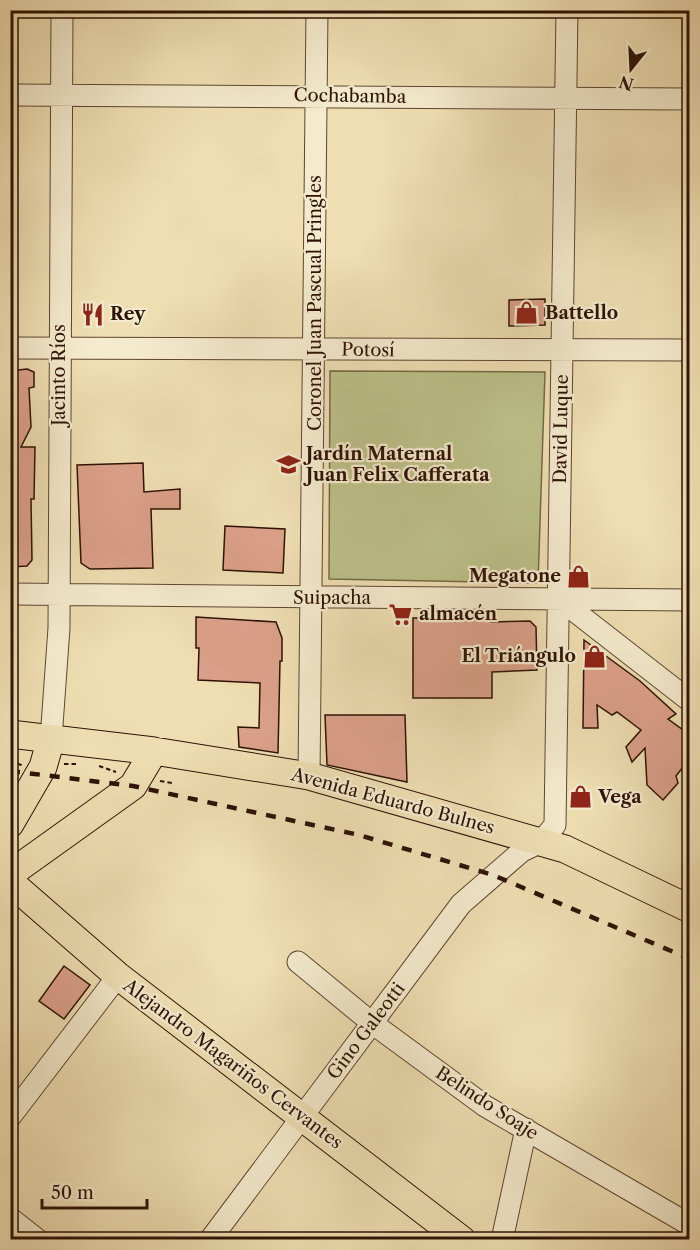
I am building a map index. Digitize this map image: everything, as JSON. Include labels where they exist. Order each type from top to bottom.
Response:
[{"type":"main road","name":"Avenida Eduardo Bulnes","points":[[10,734],[154,751],[309,776],[565,849],[690,909]]},
{"type":"main road","points":[[10,824],[44,764],[51,739]]},
{"type":"main road","points":[[10,874],[115,801],[141,777],[154,751]]},
{"type":"main road","name":"Alejandro Magariños Cervantes","points":[[10,882],[118,975],[462,1239]]},
{"type":"street","name":"Jacinto Ríos","points":[[51,739],[59,628],[62,10]]},
{"type":"street","name":"Coronel Juan Pascual Pringles","points":[[309,776],[313,598],[317,10]]},
{"type":"street","name":"David Luque","points":[[541,842],[555,825],[567,10]]},
{"type":"street","name":"Cochabamba","points":[[10,95],[317,95],[566,100],[690,99]]},
{"type":"street","name":"Potosí","points":[[10,348],[562,352],[690,350]]},
{"type":"street","name":"Suipacha","points":[[10,594],[690,600]]},
{"type":"street","points":[[558,599],[690,701]]},
{"type":"street","name":"Gino Galeotti","points":[[210,1239],[461,904],[522,851],[541,842]]},
{"type":"street","name":"Belindo Soaje","points":[[297,962],[372,1023],[484,1106],[690,1225]]},
{"type":"street","points":[[10,1117],[118,975]]},
{"type":"street","points":[[502,1239],[526,1129]]},
{"type":"street","points":[[10,1218],[38,1239]]},
{"type":"path","points":[[10,762],[17,765],[84,762]]},
{"type":"path","points":[[94,764],[110,771],[172,783]]},
{"type":"green space","points":[[330,371],[545,372],[538,583],[329,579]]},
{"type":"building","name":"Battello","points":[[545,299],[545,325],[509,326],[509,300]]},
{"type":"building","points":[[27,369],[34,372],[34,387],[29,388],[31,427],[21,447],[35,447],[34,499],[31,499],[32,560],[27,566],[10,567],[10,371]]},
{"type":"building","points":[[143,463],[144,492],[180,489],[180,509],[151,509],[153,568],[90,569],[81,563],[77,465]]},
{"type":"building","points":[[225,526],[285,529],[283,573],[223,570]]},
{"type":"building","points":[[196,617],[276,622],[282,638],[278,753],[239,747],[238,727],[259,728],[260,683],[198,680],[199,648],[196,648]]},
{"type":"building","points":[[491,617],[491,622],[530,621],[536,627],[537,670],[492,672],[492,698],[413,698],[413,618]]},
{"type":"building","points":[[584,640],[640,681],[676,714],[668,719],[690,735],[690,758],[676,776],[678,783],[663,800],[647,785],[645,748],[632,762],[626,747],[641,730],[617,712],[612,715],[597,705],[598,728],[583,728]]},
{"type":"building","points":[[325,715],[405,715],[407,782],[327,765]]},
{"type":"building","points":[[64,966],[90,985],[64,1019],[39,1001]]},
{"type":"railway","points":[[10,771],[133,786],[359,835],[493,875],[690,959]]},
{"type":"place","name":"Battello","points":[[527,313]]},
{"type":"place","name":"Rey","points":[[92,314]]},
{"type":"place","name":"Jardín Maternal Juan Felix Cafferata","points":[[288,464]]},
{"type":"place","name":"Megatone","points":[[579,576]]},
{"type":"place","name":"almacén","points":[[401,614]]},
{"type":"place","name":"El Triángulo","points":[[594,656]]},
{"type":"place","name":"Vega","points":[[580,797]]}]
